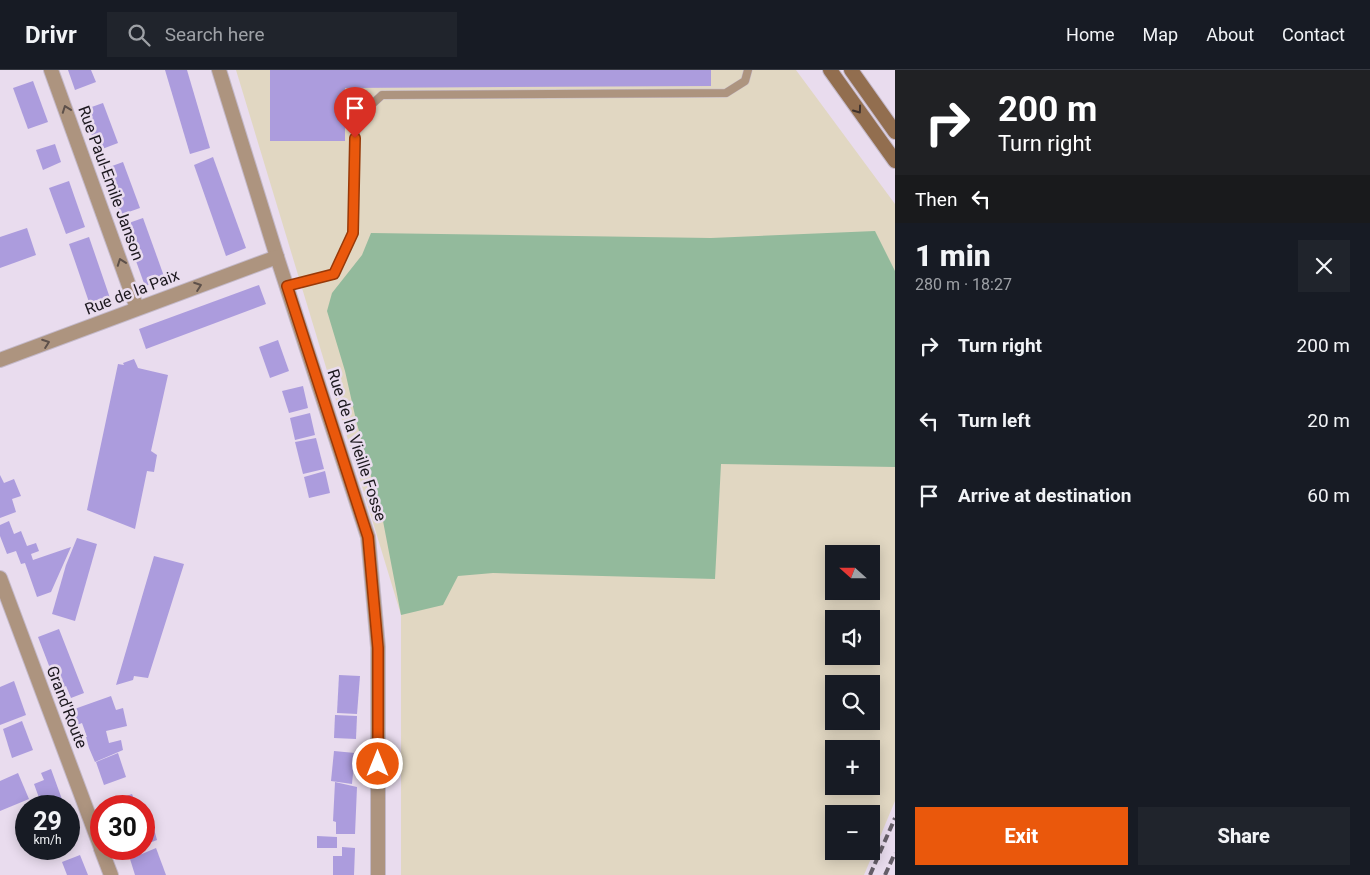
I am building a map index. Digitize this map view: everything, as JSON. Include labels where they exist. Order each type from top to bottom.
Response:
[{"type":"main road","points":[[830,70],[895,161]]},
{"type":"main road","points":[[851,70],[895,132]]},
{"type":"street","name":"Rue Paul-Emile Janson","points":[[51,70],[137,308]]},
{"type":"street","name":"Rue de la Vieille Fosse","points":[[219,70],[277,257],[368,537],[378,648],[378,875]]},
{"type":"street","name":"Rue de la Paix","points":[[0,360],[277,257]]},
{"type":"street","name":"Grand'Route","points":[[0,578],[90,819]]},
{"type":"street","name":"Grand'Route","points":[[105,860],[111,875]]},
{"type":"lane","points":[[287,286],[334,274],[353,233],[356,119],[382,95],[726,93],[744,81],[748,70]]},
{"type":"shaded area","points":[[236,70],[796,70],[895,204],[895,801],[880,837],[880,805],[825,805],[825,860],[870,860],[864,875],[401,875],[401,615]]},
{"type":"green space","points":[[875,231],[895,271],[895,467],[721,464],[715,579],[493,573],[458,576],[443,605],[401,615],[383,521],[345,371],[327,311],[332,293],[362,255],[371,233],[711,238]]},
{"type":"building","points":[[68,70],[91,70],[96,82],[75,90]]},
{"type":"building","points":[[165,70],[187,70],[210,148],[190,154]]},
{"type":"building","points":[[270,70],[711,70],[711,86],[345,88],[345,141],[270,141]]},
{"type":"building","points":[[33,81],[48,122],[28,129],[13,88]]},
{"type":"building","points":[[103,103],[118,143],[97,151],[83,110]]},
{"type":"building","points":[[55,144],[61,162],[43,170],[36,150]]},
{"type":"building","points":[[213,157],[246,248],[226,256],[194,165]]},
{"type":"building","points":[[123,162],[140,208],[120,215],[104,169]]},
{"type":"building","points":[[69,181],[85,227],[66,234],[49,188]]},
{"type":"building","points":[[143,218],[165,279],[145,286],[123,225]]},
{"type":"building","points":[[27,228],[36,255],[0,268],[0,237]]},
{"type":"building","points":[[89,237],[110,298],[90,305],[69,244]]},
{"type":"building","points":[[259,285],[266,304],[146,349],[139,329]]},
{"type":"building","points":[[278,340],[289,371],[270,378],[259,347]]},
{"type":"building","points":[[134,359],[138,368],[168,375],[151,451],[157,455],[154,472],[147,471],[135,529],[87,510],[118,364],[124,365],[123,363]]},
{"type":"building","points":[[303,386],[308,408],[289,413],[282,391]]},
{"type":"building","points":[[310,413],[315,435],[295,440],[290,418]]},
{"type":"building","points":[[316,438],[324,469],[303,474],[295,442]]},
{"type":"building","points":[[325,471],[330,493],[309,498],[304,477]]},
{"type":"building","points":[[0,475],[4,483],[14,479],[21,496],[12,499],[16,512],[0,518]]},
{"type":"building","points":[[9,521],[14,534],[21,531],[27,546],[36,543],[39,551],[31,554],[33,560],[71,547],[51,592],[37,597],[25,563],[21,564],[16,551],[7,554],[0,536],[0,525]]},
{"type":"building","points":[[77,538],[97,544],[75,621],[52,614],[66,565]]},
{"type":"building","points":[[154,556],[184,564],[148,678],[134,676],[133,680],[116,685]]},
{"type":"building","points":[[59,629],[84,693],[71,698],[66,686],[58,689],[38,637]]},
{"type":"building","points":[[339,675],[360,676],[357,714],[337,713]]},
{"type":"building","points":[[14,681],[26,715],[0,725],[0,687]]},
{"type":"building","points":[[111,696],[116,710],[123,708],[127,726],[106,731],[109,743],[121,740],[123,750],[95,762],[82,723],[72,727],[66,712]]},
{"type":"building","points":[[335,715],[357,716],[356,739],[334,738]]},
{"type":"building","points":[[22,721],[33,750],[12,758],[3,729]]},
{"type":"building","points":[[334,751],[355,753],[352,784],[331,781]]},
{"type":"building","points":[[118,753],[126,777],[104,785],[96,762]]},
{"type":"building","points":[[51,769],[60,795],[38,795],[34,784],[44,780],[41,773]]},
{"type":"building","points":[[18,773],[27,795],[15,795],[15,805],[0,811],[0,781]]},
{"type":"building","points":[[335,782],[357,787],[355,834],[336,834],[336,822],[333,821]]},
{"type":"building","points":[[317,836],[337,837],[337,848],[317,848]]},
{"type":"building","points":[[342,847],[355,848],[354,875],[333,875],[333,856],[342,856]]},
{"type":"building","points":[[155,848],[166,875],[135,875],[130,860],[155,860]]},
{"type":"building","points":[[80,855],[88,875],[67,875],[62,862],[80,860]]},
{"type":"railway","points":[[870,875],[895,818]]},
{"type":"railway","points":[[885,875],[895,853]]},
{"type":"route","points":[[355,138],[353,233],[334,274],[287,286],[368,537],[378,648],[378,764]]}]
